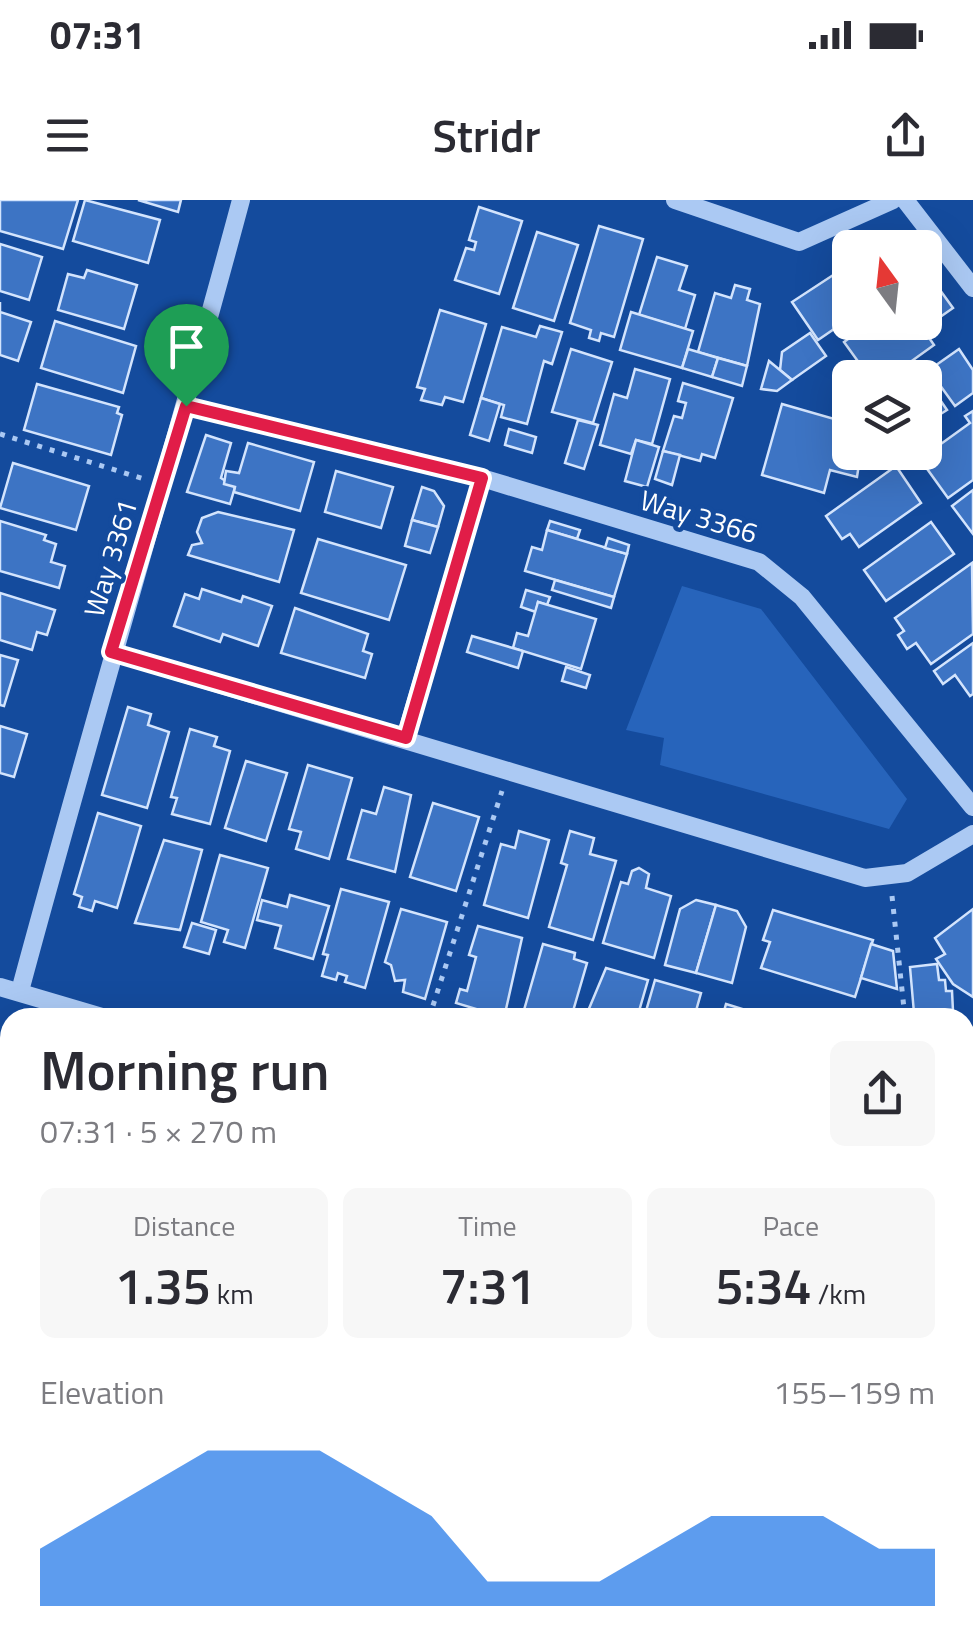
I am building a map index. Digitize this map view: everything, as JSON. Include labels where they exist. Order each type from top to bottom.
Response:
[{"type":"street","name":"Way 3361","points":[[20,991],[111,652],[186,406],[241,200]]},
{"type":"street","points":[[674,200],[799,242],[894,200]]},
{"type":"street","points":[[904,200],[973,288]]},
{"type":"street","name":"Way 3366","points":[[186,406],[482,478],[759,562],[802,597],[973,807]]},
{"type":"street","points":[[406,738],[482,478]]},
{"type":"street","points":[[111,652],[865,878],[890,878],[973,834]]},
{"type":"street","points":[[0,987],[74,1008]]},
{"type":"path","points":[[0,434],[162,484]]},
{"type":"path","points":[[433,1008],[508,769]]},
{"type":"path","points":[[890,878],[903,1008]]},
{"type":"shaded area","points":[[682,586],[761,609],[907,799],[889,829],[660,765],[664,738],[626,730]]},
{"type":"building","points":[[0,200],[78,200],[63,249],[0,231]]},
{"type":"building","points":[[85,200],[160,220],[148,263],[73,241]]},
{"type":"building","points":[[138,200],[181,200],[178,212]]},
{"type":"building","points":[[479,207],[522,221],[499,294],[455,280],[466,248],[474,250],[476,242],[469,240]]},
{"type":"building","points":[[599,226],[643,239],[614,337],[601,333],[599,341],[589,338],[591,330],[570,323]]},
{"type":"building","points":[[537,232],[578,245],[554,321],[513,308]]},
{"type":"building","points":[[0,244],[42,257],[29,300],[0,291]]},
{"type":"building","points":[[657,257],[687,266],[679,290],[695,295],[685,329],[639,315]]},
{"type":"building","points":[[87,270],[137,285],[124,329],[58,310],[68,274],[84,278]]},
{"type":"building","points":[[832,276],[832,330],[818,340],[792,302]]},
{"type":"building","points":[[735,285],[750,289],[747,300],[760,304],[747,366],[698,352],[715,293],[731,298]]},
{"type":"building","points":[[942,293],[953,308],[942,316]]},
{"type":"building","points":[[440,310],[486,324],[463,402],[445,397],[442,405],[421,400],[425,389],[417,387]]},
{"type":"building","points":[[0,312],[31,322],[18,361],[0,355]]},
{"type":"building","points":[[631,312],[693,331],[682,368],[620,350]]},
{"type":"building","points":[[55,321],[136,346],[123,393],[41,368]]},
{"type":"building","points":[[540,326],[562,332],[552,364],[544,361],[527,424],[501,417],[504,405],[481,398],[502,327],[536,337]]},
{"type":"building","points":[[810,333],[826,356],[792,380],[780,370],[782,352]]},
{"type":"building","points":[[931,340],[934,345],[913,360],[857,360],[844,342]]},
{"type":"building","points":[[571,349],[612,362],[593,423],[552,412]]},
{"type":"building","points":[[688,349],[718,358],[712,377],[682,368]]},
{"type":"building","points":[[959,349],[973,370],[973,393],[955,406],[942,388],[942,361]]},
{"type":"building","points":[[718,358],[747,366],[742,386],[712,377]]},
{"type":"building","points":[[769,361],[792,380],[777,391],[761,389]]},
{"type":"building","points":[[635,369],[670,379],[652,444],[636,440],[631,454],[600,445],[614,394],[627,398]]},
{"type":"building","points":[[683,383],[733,398],[715,458],[702,454],[700,461],[663,451],[674,416],[682,418],[686,403],[678,401]]},
{"type":"building","points":[[37,384],[119,407],[117,413],[122,415],[111,455],[24,430]]},
{"type":"building","points":[[481,398],[500,404],[489,441],[470,435]]},
{"type":"building","points":[[782,404],[832,418],[832,470],[858,470],[857,477],[830,470],[824,493],[762,475]]},
{"type":"building","points":[[973,411],[973,480],[948,498],[928,470],[942,470],[942,443],[970,423],[965,416]]},
{"type":"building","points":[[578,420],[598,425],[584,469],[565,463]]},
{"type":"building","points":[[509,429],[536,437],[532,453],[505,445]]},
{"type":"building","points":[[206,435],[231,443],[221,478],[235,487],[230,504],[187,492]]},
{"type":"building","points":[[636,440],[659,447],[647,487],[625,481]]},
{"type":"building","points":[[248,443],[314,462],[300,511],[234,492],[235,487],[224,484],[226,471],[239,473]]},
{"type":"building","points":[[663,451],[680,455],[672,485],[655,479]]},
{"type":"building","points":[[13,463],[89,486],[76,530],[0,508]]},
{"type":"building","points":[[890,470],[899,470],[921,503],[859,547],[850,534],[842,539],[826,516]]},
{"type":"building","points":[[336,471],[393,487],[381,528],[325,512]]},
{"type":"building","points":[[422,487],[434,491],[444,506],[438,527],[412,520]]},
{"type":"building","points":[[973,490],[973,534],[952,506]]},
{"type":"building","points":[[218,512],[294,530],[279,582],[188,555],[192,545],[202,543],[197,532],[202,518]]},
{"type":"building","points":[[412,520],[438,527],[430,553],[405,546]]},
{"type":"building","points":[[0,521],[46,535],[44,540],[56,544],[51,562],[65,566],[59,588],[0,571]]},
{"type":"building","points":[[550,521],[580,530],[577,539],[547,530]]},
{"type":"building","points":[[931,522],[954,554],[886,601],[864,570]]},
{"type":"building","points":[[547,530],[627,554],[614,597],[525,571],[532,547],[542,550]]},
{"type":"building","points":[[608,538],[629,545],[627,554],[605,548]]},
{"type":"building","points":[[318,539],[406,565],[389,620],[301,593]]},
{"type":"building","points":[[972,563],[973,634],[931,664],[916,643],[907,649],[898,635],[904,631],[895,618]]},
{"type":"building","points":[[555,580],[614,597],[611,608],[552,590]]},
{"type":"building","points":[[202,589],[241,602],[243,596],[272,606],[258,646],[223,634],[220,642],[174,626],[185,594],[199,599]]},
{"type":"building","points":[[526,590],[550,597],[547,605],[538,602],[536,612],[521,607]]},
{"type":"building","points":[[0,593],[55,610],[47,635],[37,632],[32,650],[0,640]]},
{"type":"building","points":[[538,602],[596,619],[581,669],[513,648],[517,633],[528,636]]},
{"type":"building","points":[[295,608],[368,634],[363,651],[372,654],[365,678],[281,653]]},
{"type":"building","points":[[472,636],[523,651],[518,668],[467,652]]},
{"type":"building","points":[[973,643],[970,696],[955,675],[943,684],[934,671]]},
{"type":"building","points":[[0,655],[18,660],[4,706],[0,705]]},
{"type":"building","points":[[566,667],[590,675],[586,688],[562,681]]},
{"type":"building","points":[[128,707],[151,714],[148,725],[169,732],[147,808],[102,795]]},
{"type":"building","points":[[0,726],[27,734],[14,777],[0,773]]},
{"type":"building","points":[[190,729],[217,737],[214,746],[230,751],[210,824],[172,814],[177,798],[171,797]]},
{"type":"building","points":[[246,761],[287,773],[266,841],[225,828]]},
{"type":"building","points":[[308,765],[352,778],[329,859],[296,849],[301,832],[289,829]]},
{"type":"building","points":[[384,787],[411,795],[395,872],[348,859],[362,810],[376,814]]},
{"type":"building","points":[[433,803],[479,817],[456,891],[410,877]]},
{"type":"building","points":[[98,813],[141,826],[117,908],[95,901],[92,911],[79,907],[82,897],[74,894]]},
{"type":"building","points":[[519,831],[549,840],[528,918],[484,905],[501,844],[515,848]]},
{"type":"building","points":[[570,831],[594,838],[590,854],[616,861],[593,940],[549,927],[567,865],[561,863]]},
{"type":"building","points":[[164,840],[202,850],[180,930],[135,923]]},
{"type":"building","points":[[220,855],[268,868],[245,948],[224,942],[228,930],[201,922]]},
{"type":"building","points":[[639,868],[649,874],[646,888],[671,896],[654,958],[603,943],[621,882],[628,884],[632,871]]},
{"type":"building","points":[[341,889],[389,902],[365,988],[345,982],[347,976],[338,973],[336,980],[322,976],[328,955],[323,954]]},
{"type":"building","points":[[290,895],[329,906],[313,959],[275,948],[281,926],[257,920],[262,900],[287,907]]},
{"type":"building","points":[[696,900],[716,905],[696,973],[665,965],[680,909]]},
{"type":"building","points":[[716,905],[737,911],[746,927],[732,983],[696,973]]},
{"type":"building","points":[[401,909],[447,922],[425,999],[403,992],[405,980],[395,981],[391,965],[385,962]]},
{"type":"building","points":[[973,909],[973,997],[953,984],[936,959],[945,954],[935,938]]},
{"type":"building","points":[[773,910],[873,940],[855,997],[761,968],[770,942],[763,940]]},
{"type":"building","points":[[192,923],[216,930],[209,954],[184,947]]},
{"type":"building","points":[[478,926],[522,938],[506,1008],[473,1008],[456,1003],[460,989],[467,991],[476,957],[469,955]]},
{"type":"building","points":[[543,944],[575,953],[574,959],[587,963],[574,1008],[525,1008]]},
{"type":"building","points":[[871,944],[893,951],[897,989],[861,978]]},
{"type":"building","points":[[937,964],[939,980],[945,980],[946,991],[952,991],[953,1008],[914,1008],[910,967]]},
{"type":"building","points":[[606,968],[648,980],[640,1008],[589,1008]]},
{"type":"building","points":[[655,980],[701,993],[697,1008],[647,1008]]},
{"type":"route","points":[[186,406],[482,478],[406,738],[111,652],[186,406]]}]
